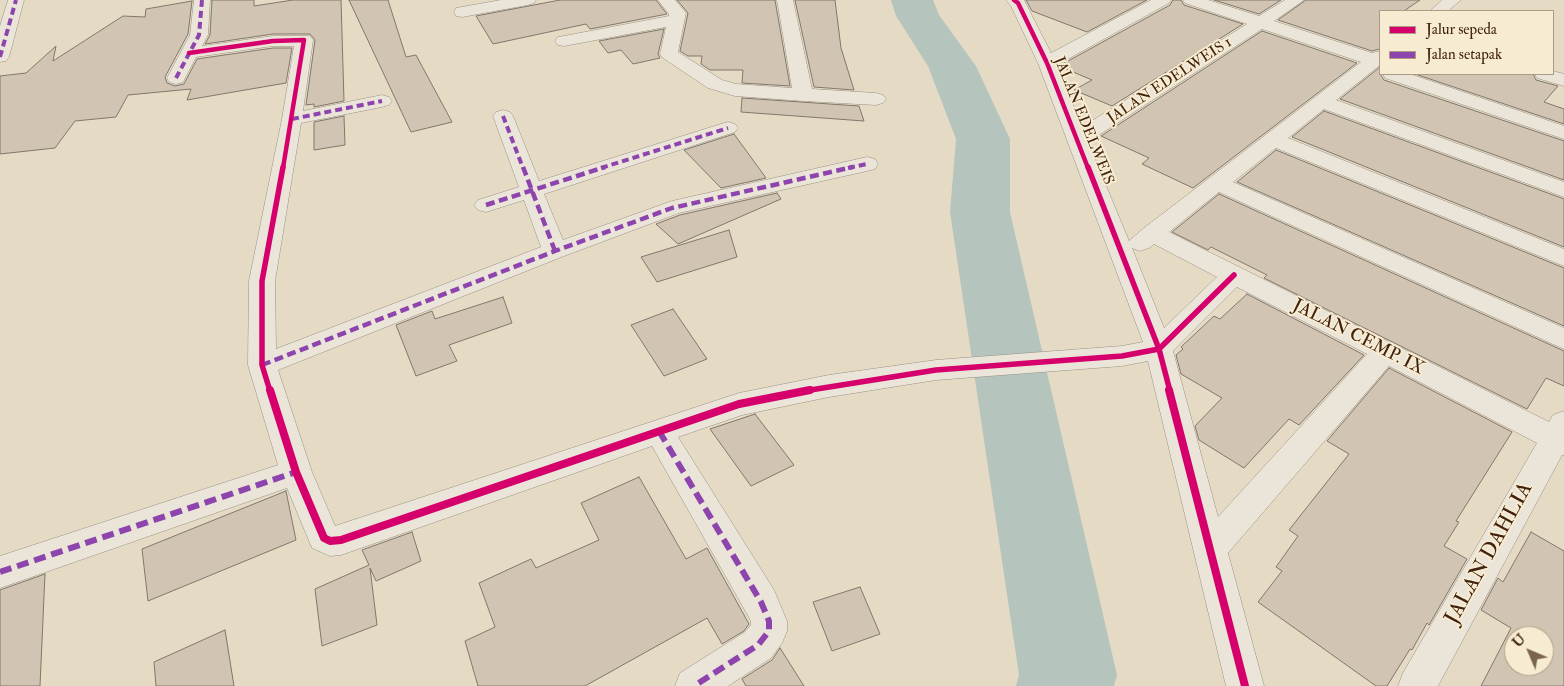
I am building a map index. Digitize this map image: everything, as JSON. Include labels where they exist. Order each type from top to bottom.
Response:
[{"type":"street","points":[[0,57],[16,0]]},
{"type":"street","points":[[176,78],[199,35],[202,0]]},
{"type":"street","points":[[462,12],[528,0]]},
{"type":"street","points":[[666,0],[678,13],[670,54],[715,84],[735,90],[876,99]]},
{"type":"street","points":[[785,0],[804,95]]},
{"type":"street","points":[[1047,63],[1163,0]]},
{"type":"street","points":[[1191,0],[1376,63]]},
{"type":"street","name":"JALAN EDELWEIS 1","points":[[1078,139],[1296,0]]},
{"type":"street","points":[[1439,10],[1453,0]]},
{"type":"street","name":"JALAN EDELWEIS","points":[[1019,1],[1078,139],[1159,349],[1245,686]]},
{"type":"street","points":[[564,41],[676,20]]},
{"type":"street","points":[[189,53],[273,41],[304,40],[292,119],[262,281],[262,365],[296,472],[324,538],[330,541],[341,540],[739,404],[829,386],[936,370],[1122,356],[1159,349],[1234,275]]},
{"type":"street","points":[[1554,75],[1564,62]]},
{"type":"street","points":[[1123,256],[1322,102],[1376,63]]},
{"type":"street","points":[[1395,75],[1564,133]]},
{"type":"street","points":[[292,119],[382,101]]},
{"type":"street","points":[[1322,102],[1564,190]]},
{"type":"street","points":[[503,116],[555,251]]},
{"type":"street","points":[[486,205],[728,128]]},
{"type":"street","points":[[1273,140],[1564,258]]},
{"type":"street","points":[[262,365],[555,251],[672,208],[867,164]]},
{"type":"street","points":[[1217,183],[1564,339]]},
{"type":"street","name":"JALAN CEMP. IX","points":[[1152,233],[1385,352],[1561,435]]},
{"type":"street","points":[[1210,550],[1385,352]]},
{"type":"street","points":[[659,431],[761,602],[769,621],[769,632],[758,645],[694,686]]},
{"type":"street","name":"JALAN DAHLIA","points":[[1417,686],[1561,435]]},
{"type":"street","points":[[0,572],[296,472]]},
{"type":"building","points":[[212,0],[254,0],[254,6],[293,0],[341,0],[344,101],[314,107],[314,104],[306,105],[315,40],[310,34],[273,34],[205,44],[210,35]]},
{"type":"building","points":[[349,0],[388,0],[406,57],[416,55],[452,122],[411,132]]},
{"type":"building","points":[[560,0],[656,0],[667,14],[590,29],[586,24],[493,44],[476,16]]},
{"type":"building","points":[[677,0],[775,0],[790,86],[742,83],[743,70],[710,70],[701,64],[702,56],[688,56],[680,51],[688,13]]},
{"type":"building","points":[[795,0],[835,0],[841,48],[854,90],[814,87]]},
{"type":"building","points":[[1026,0],[1147,0],[1087,32],[1032,11]]},
{"type":"building","points":[[1173,0],[1181,0],[1184,5],[1243,24],[1112,106],[1074,90],[1092,80],[1059,66],[1170,5]]},
{"type":"building","points":[[1214,0],[1281,0],[1259,14]]},
{"type":"building","points":[[1306,0],[1420,0],[1405,10],[1379,10],[1379,49],[1372,51],[1278,20]]},
{"type":"building","points":[[192,1],[188,34],[165,77],[167,83],[175,86],[184,84],[197,59],[273,48],[292,48],[286,83],[187,100],[191,89],[128,95],[116,117],[75,121],[55,148],[0,154],[0,76],[26,73],[56,46],[53,61],[123,16],[145,17],[146,9]]},
{"type":"building","points":[[664,29],[658,54],[660,58],[633,64],[621,50],[608,53],[599,41]]},
{"type":"building","points":[[1262,31],[1357,63],[1193,188],[1142,164],[1149,158],[1101,136]]},
{"type":"building","points":[[1379,68],[1379,75],[1384,80],[1564,141],[1564,180],[1340,99]]},
{"type":"building","points":[[1418,75],[1534,75],[1536,80],[1558,86],[1544,102],[1564,109],[1564,124]]},
{"type":"building","points":[[742,98],[859,106],[864,121],[741,112]]},
{"type":"building","points":[[1324,111],[1564,199],[1564,247],[1292,137]]},
{"type":"building","points":[[344,116],[345,145],[314,150],[314,122]]},
{"type":"building","points":[[734,134],[766,178],[721,188],[684,150]]},
{"type":"building","points":[[1276,150],[1564,268],[1564,326],[1237,182]]},
{"type":"building","points":[[777,193],[781,199],[678,244],[656,224],[680,215]]},
{"type":"building","points":[[1219,194],[1564,351],[1564,386],[1546,378],[1527,409],[1264,278],[1267,275],[1211,247],[1208,250],[1172,232]]},
{"type":"building","points":[[729,230],[737,257],[657,282],[641,257]]},
{"type":"building","points":[[1247,294],[1364,355],[1299,425],[1289,419],[1244,468],[1199,440],[1195,426],[1222,398],[1181,374],[1176,355],[1183,349],[1181,347],[1214,316],[1220,319]]},
{"type":"building","points":[[503,297],[512,323],[449,345],[457,361],[416,376],[396,325],[432,311],[435,319]]},
{"type":"building","points":[[673,309],[707,359],[664,376],[631,325]]},
{"type":"building","points":[[1389,368],[1512,432],[1456,521],[1459,522],[1444,546],[1467,559],[1429,625],[1427,623],[1412,650],[1410,649],[1387,686],[1376,686],[1258,602],[1282,571],[1276,567],[1298,536],[1289,530],[1349,454],[1327,441]]},
{"type":"building","points":[[755,414],[794,465],[751,486],[710,429]]},
{"type":"building","points":[[639,477],[686,559],[707,548],[749,624],[744,631],[722,644],[707,618],[585,686],[478,686],[465,641],[495,627],[479,583],[531,559],[536,568],[599,540],[581,503]]},
{"type":"building","points":[[286,491],[296,540],[148,601],[142,549]]},
{"type":"building","points":[[412,532],[421,561],[376,581],[370,568],[377,625],[322,646],[315,589],[369,565],[362,550]]},
{"type":"building","points":[[1531,532],[1564,551],[1564,686],[1481,686],[1504,642],[1504,676],[1554,676],[1554,626],[1508,626],[1481,610],[1498,578],[1503,582]]},
{"type":"building","points":[[45,574],[40,686],[0,686],[0,590]]},
{"type":"building","points":[[860,587],[880,634],[832,651],[813,602]]},
{"type":"building","points":[[225,630],[234,686],[156,686],[154,662]]},
{"type":"building","points":[[780,648],[804,686],[746,686],[742,679],[772,660]]},
{"type":"waterway","points":[[912,0],[918,16],[952,66],[983,139],[980,212],[1068,675],[1065,686]]},
{"type":"marked path","points":[[0,57],[16,0]]},
{"type":"marked path","points":[[176,78],[199,35],[202,0]]},
{"type":"marked path","points":[[292,119],[382,101]]},
{"type":"marked path","points":[[503,116],[555,251]]},
{"type":"marked path","points":[[486,205],[728,128]]},
{"type":"marked path","points":[[262,365],[555,251],[672,208],[867,164]]},
{"type":"marked path","points":[[659,431],[761,602],[769,621],[769,631],[758,645],[694,686]]},
{"type":"marked path","points":[[0,572],[296,472]]},
{"type":"cycle path","points":[[1014,0],[1018,3],[1047,63],[1159,349],[1245,686]]},
{"type":"cycle path","points":[[189,53],[273,41],[304,40],[292,119],[262,281],[262,365],[296,472],[324,538],[330,541],[341,540],[739,404],[829,386],[936,370],[1122,356],[1159,349],[1234,275]]}]
